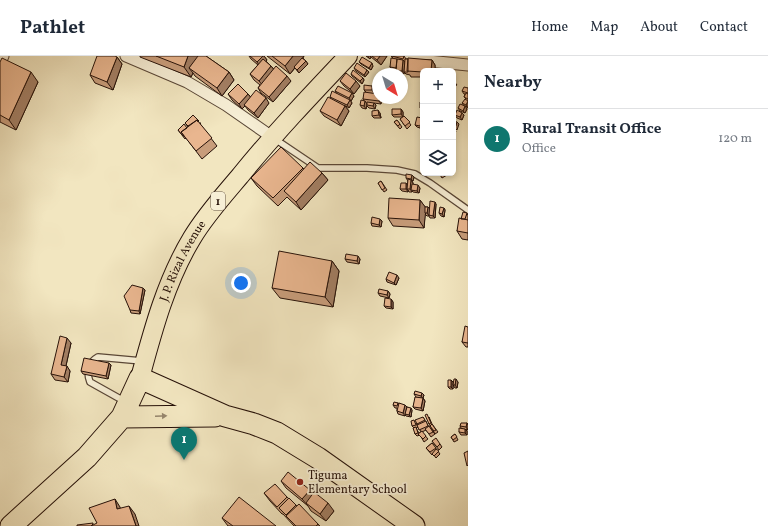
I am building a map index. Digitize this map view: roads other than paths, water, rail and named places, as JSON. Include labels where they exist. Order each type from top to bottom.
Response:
[{"type":"highway","name":"J. P. Rizal Avenue","points":[[126,410],[142,370]]},
{"type":"highway","points":[[142,370],[202,407],[225,416],[266,428],[298,445],[414,526]]},
{"type":"highway","points":[[126,410],[225,416]]},
{"type":"highway","name":"1","points":[[11,526],[88,457],[126,410]]},
{"type":"main road","name":"J. P. Rizal Avenue","points":[[142,370],[158,313],[176,270],[192,239],[215,205],[272,137],[348,56]]},
{"type":"street","points":[[0,62],[3,56]]},
{"type":"street","points":[[126,56],[187,82],[226,105],[272,137]]},
{"type":"street","points":[[398,56],[408,59],[468,65]]},
{"type":"lane","points":[[272,137],[318,168],[367,168],[397,170],[416,174],[468,210]]},
{"type":"lane","points":[[126,410],[90,382],[88,374],[90,366],[98,357],[142,370]]},
{"type":"place","name":"Rural Transit Office","points":[[184,460]]},
{"type":"place","name":"Tiguma Elementary School","points":[[300,482]]}]
